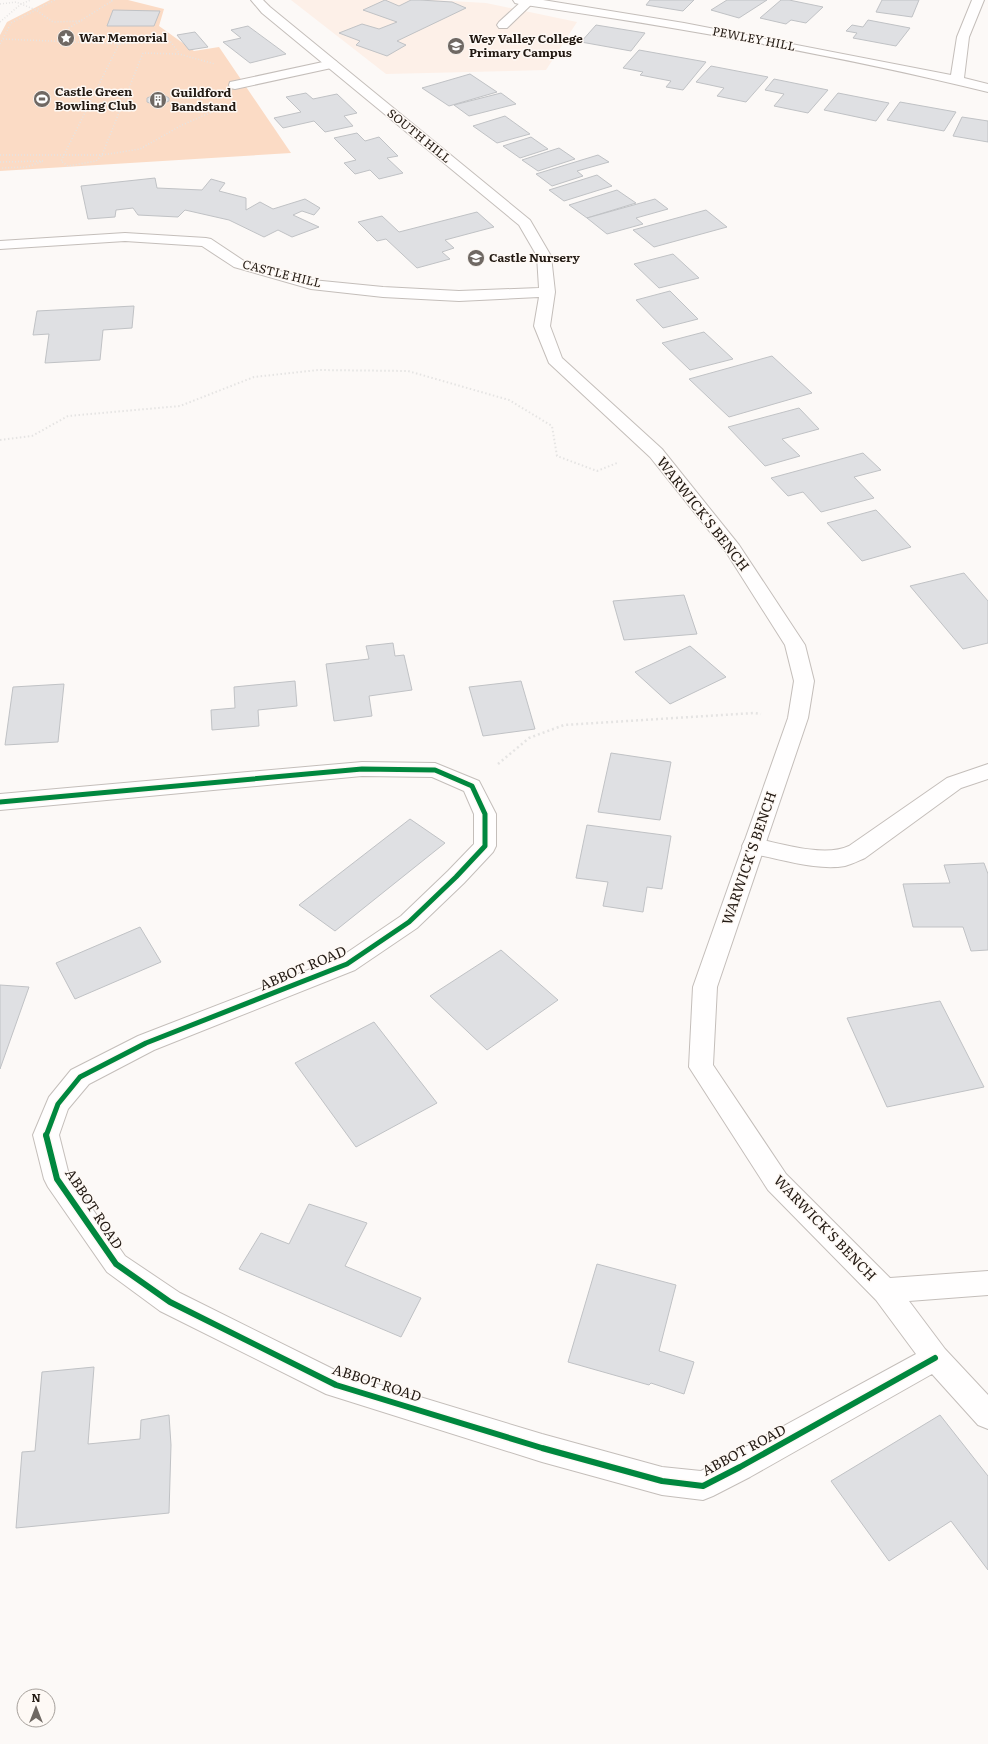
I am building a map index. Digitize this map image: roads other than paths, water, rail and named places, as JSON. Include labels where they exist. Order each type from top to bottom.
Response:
[{"type":"street","name":"SOUTH HILL","points":[[257,0],[266,10],[526,223],[544,256],[547,292]]},
{"type":"street","points":[[503,25],[522,0]]},
{"type":"street","name":"PEWLEY HILL","points":[[522,0],[727,33],[957,80],[988,88]]},
{"type":"street","points":[[957,80],[963,37],[978,0]]},
{"type":"street","points":[[235,85],[332,64]]},
{"type":"street","name":"CASTLE HILL","points":[[0,245],[125,237],[206,242],[239,264],[311,284],[383,292],[460,296],[547,292]]},
{"type":"street","name":"WARWICK'S BENCH","points":[[547,292],[542,326],[555,360],[656,453],[733,549],[795,644],[804,681],[798,718],[705,988],[702,1067],[777,1182],[885,1291],[935,1358],[988,1415]]},
{"type":"street","name":"ABBOT ROAD","points":[[0,802],[362,768],[435,770],[472,786],[485,814],[485,846],[456,877],[409,922],[347,964],[146,1044],[80,1077],[58,1104],[46,1135],[57,1179],[116,1264],[170,1302],[336,1385],[542,1448],[662,1481],[703,1486],[740,1468],[935,1358]]},
{"type":"street","points":[[753,846],[820,859],[844,858],[857,852],[954,784],[988,771]]},
{"type":"street","points":[[885,1291],[988,1283]]},
{"type":"place","name":"War Memorial","points":[[66,38]]},
{"type":"place","name":"Wey Valley College Primary Campus","points":[[456,46]]},
{"type":"place","name":"Castle Green Bowling Club","points":[[42,99]]},
{"type":"place","name":"Guildford Bandstand","points":[[158,100]]},
{"type":"place","name":"Castle Nursery","points":[[476,258]]}]
